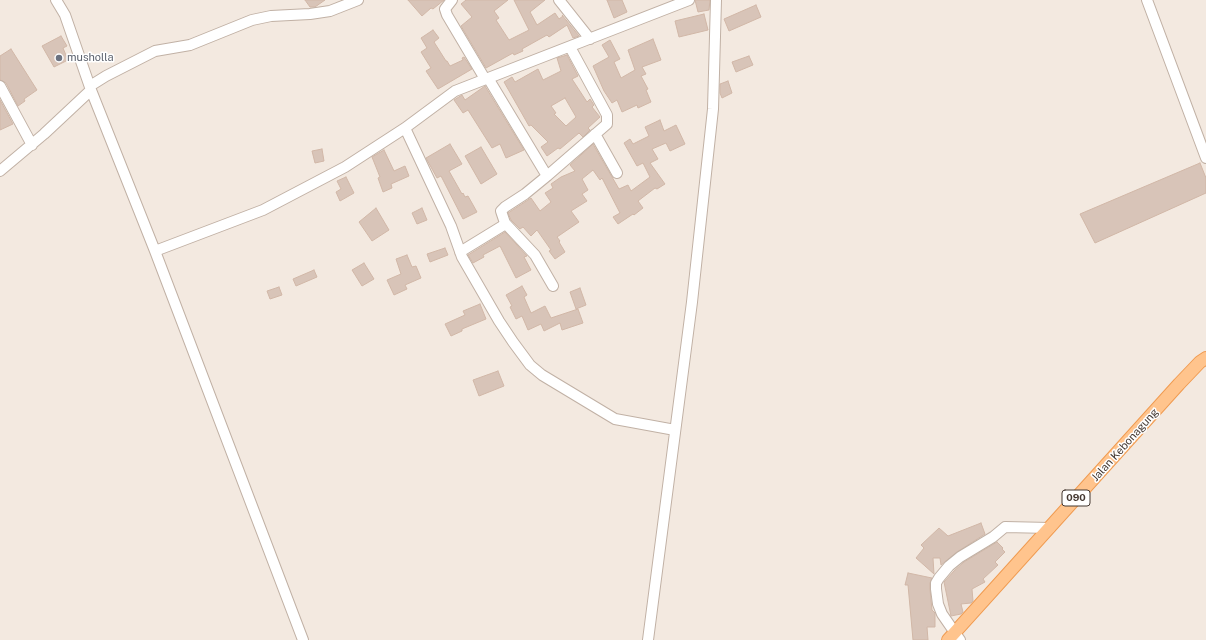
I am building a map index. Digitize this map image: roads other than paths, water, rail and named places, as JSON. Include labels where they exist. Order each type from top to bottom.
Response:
[{"type":"main road","name":"Jalan Kebonagung","points":[[954,637],[1179,384],[1200,362],[1206,358]]},
{"type":"street","points":[[56,0],[65,15],[91,88],[155,251],[303,640]]},
{"type":"street","points":[[0,171],[32,145],[91,88],[113,72],[155,52],[190,45],[258,18],[330,11],[358,0]]},
{"type":"street","points":[[452,0],[445,9],[447,15],[547,176]]},
{"type":"street","points":[[559,0],[590,39]]},
{"type":"street","points":[[155,251],[263,210],[345,167],[405,128],[455,91],[689,0]]},
{"type":"street","points":[[648,640],[692,302],[713,109],[716,0]]},
{"type":"street","points":[[1147,0],[1206,158]]},
{"type":"street","points":[[553,286],[535,255],[505,223],[501,211],[547,176],[607,124],[607,115],[570,47]]},
{"type":"street","points":[[0,86],[32,145]]},
{"type":"street","points":[[405,128],[445,213],[460,252],[513,342],[530,366],[542,375],[615,419],[675,430]]},
{"type":"street","points":[[595,134],[617,173]]},
{"type":"street","points":[[460,252],[505,223]]},
{"type":"street","points":[[954,637],[938,604],[936,589],[936,583],[949,566],[993,537],[1005,527],[1050,528]]},
{"type":"place","name":"musholla","points":[[59,58]]}]
